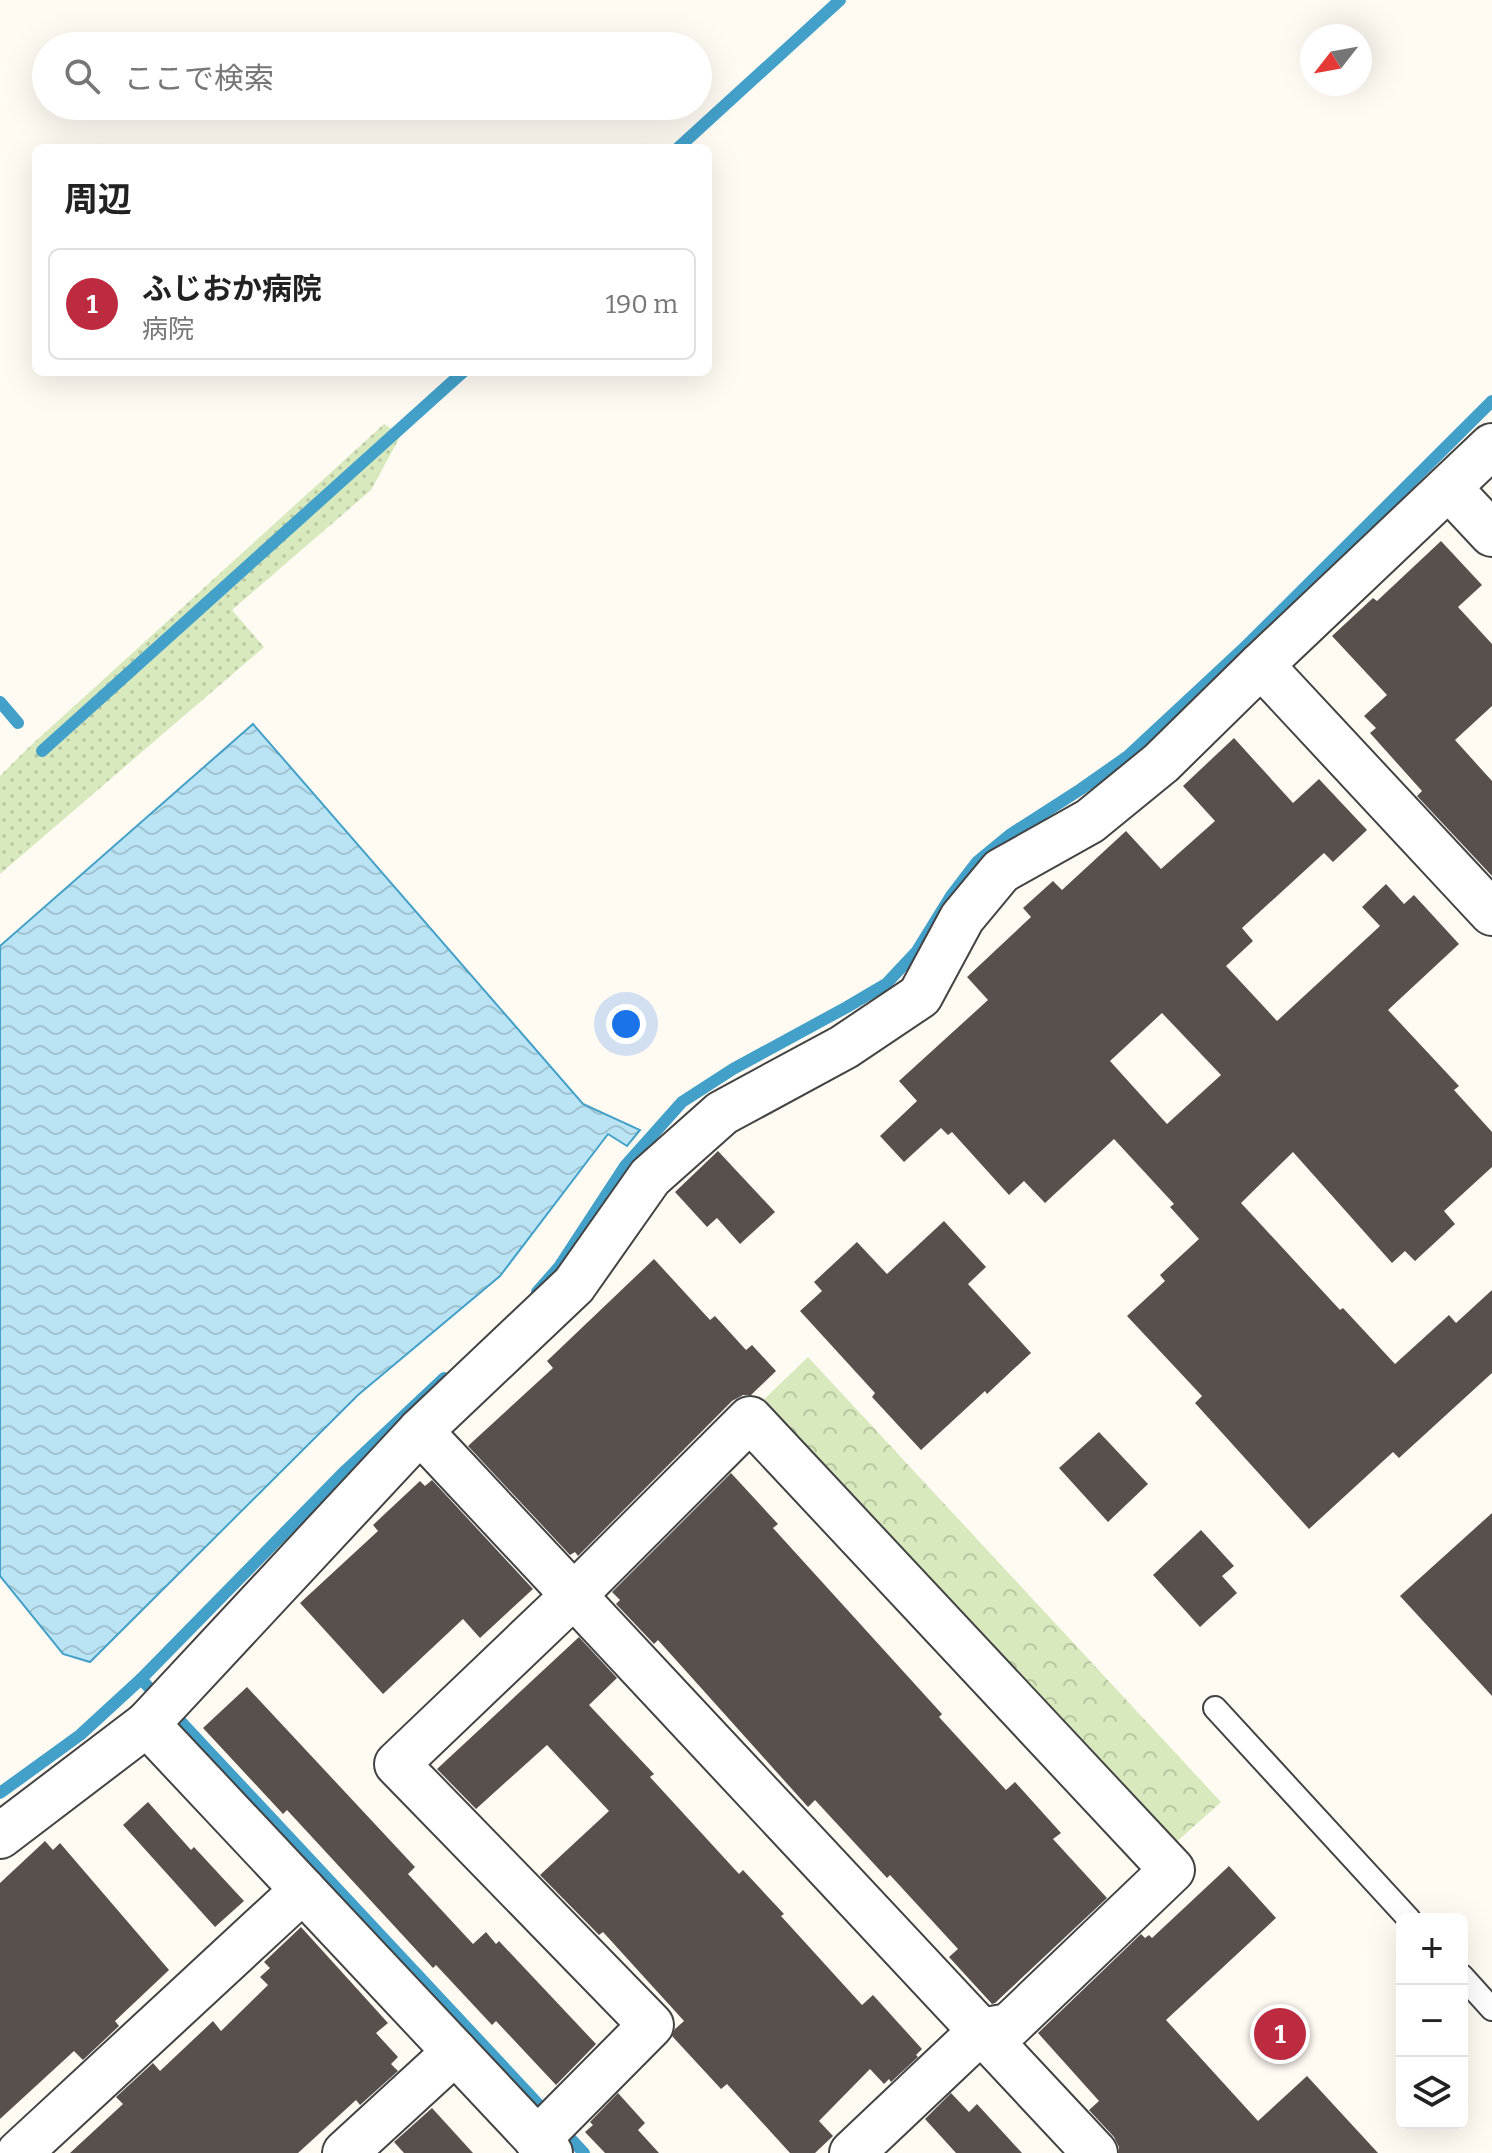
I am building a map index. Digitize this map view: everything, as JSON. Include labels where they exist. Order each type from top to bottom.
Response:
[{"type":"street","points":[[0,1836],[159,1711],[420,1431],[574,1285],[650,1177],[722,1113],[844,1047],[920,996],[962,918],[1001,871],[1090,821],[1161,763],[1472,466],[1492,534]]},
{"type":"street","points":[[1261,665],[1492,913]]},
{"type":"street","points":[[159,1711],[303,1890],[455,2052],[550,2133],[651,2025],[397,1764],[574,1595],[750,1419],[1172,1870],[1009,2026],[981,2031],[852,2153]]},
{"type":"street","points":[[420,1431],[1095,2153]]},
{"type":"street","points":[[19,2153],[303,1890]]},
{"type":"street","points":[[345,2153],[455,2052]]},
{"type":"lane","points":[[1215,1708],[1403,1913]]},
{"type":"lane","points":[[1468,1983],[1492,2009]]},
{"type":"green space","points":[[384,424],[401,435],[371,490],[232,610],[264,647],[0,874],[0,776]]},
{"type":"green space","points":[[808,1357],[1221,1802],[1172,1846],[758,1405]]},
{"type":"water","points":[[253,724],[583,1104],[640,1130],[627,1146],[608,1134],[500,1276],[358,1395],[90,1662],[63,1654],[0,1576],[0,946]]},
{"type":"building","points":[[1441,541],[1482,585],[1458,607],[1492,644],[1492,706],[1455,740],[1492,781],[1492,876],[1417,796],[1422,791],[1370,733],[1376,728],[1364,716],[1387,695],[1332,636],[1373,598],[1377,601]]},
{"type":"building","points":[[1234,738],[1293,803],[1319,779],[1367,830],[1333,862],[1324,853],[1242,928],[1253,941],[1226,966],[1277,1021],[1380,926],[1362,907],[1386,884],[1404,904],[1414,895],[1459,944],[1388,1010],[1459,1086],[1454,1090],[1492,1132],[1492,1167],[1444,1211],[1455,1224],[1415,1261],[1405,1251],[1392,1263],[1293,1152],[1241,1203],[1340,1310],[1343,1308],[1395,1364],[1449,1315],[1456,1323],[1492,1290],[1492,1373],[1399,1458],[1393,1452],[1309,1529],[1195,1403],[1202,1396],[1127,1316],[1165,1281],[1160,1275],[1199,1239],[1170,1207],[1174,1204],[1114,1139],[1045,1203],[1024,1181],[1009,1195],[952,1132],[948,1135],[941,1128],[904,1162],[880,1136],[917,1101],[899,1081],[988,1000],[967,977],[1031,917],[1023,908],[1053,881],[1062,890],[1126,831],[1161,869],[1215,821],[1183,786]],"holes":[[[1162,1013],[1221,1075],[1167,1124],[1110,1061]]]},
{"type":"building","points":[[718,1151],[775,1212],[740,1244],[717,1218],[707,1227],[675,1192]]},
{"type":"building","points":[[944,1221],[986,1267],[968,1284],[1031,1353],[921,1450],[872,1397],[875,1393],[800,1311],[822,1291],[814,1282],[857,1242],[887,1274]]},
{"type":"building","points":[[654,1259],[710,1320],[715,1316],[746,1350],[752,1345],[776,1371],[751,1395],[743,1395],[732,1401],[578,1556],[575,1552],[570,1555],[468,1446],[553,1368],[547,1361]]},
{"type":"building","points":[[1099,1432],[1148,1484],[1108,1522],[1059,1468]]},
{"type":"building","points":[[731,1473],[778,1524],[773,1528],[942,1714],[939,1717],[1006,1790],[1015,1782],[1061,1833],[1053,1839],[1107,1898],[995,2003],[992,2004],[949,1957],[958,1949],[890,1875],[887,1878],[815,1800],[808,1807],[658,1640],[654,1644],[616,1604],[620,1600],[612,1592]]},
{"type":"building","points":[[432,1480],[533,1589],[480,1638],[463,1619],[383,1694],[300,1603],[378,1531],[373,1525],[420,1481],[425,1486]]},
{"type":"building","points":[[1492,1513],[1492,1696],[1400,1596]]},
{"type":"building","points":[[1201,1530],[1234,1566],[1222,1576],[1237,1593],[1200,1627],[1153,1575]]},
{"type":"building","points":[[579,1637],[617,1678],[589,1705],[654,1774],[650,1777],[739,1874],[743,1870],[784,1914],[781,1916],[862,2005],[873,1995],[922,2049],[916,2055],[918,2057],[891,2082],[889,2079],[884,2084],[870,2069],[819,2121],[833,2136],[815,2153],[790,2153],[727,2084],[721,2089],[672,2036],[684,2021],[603,1932],[599,1935],[540,1875],[609,1811],[547,1745],[476,1809],[437,1769]]},
{"type":"building","points":[[247,1687],[415,1867],[408,1874],[473,1944],[486,1932],[496,1944],[499,1941],[596,2044],[556,2085],[496,2021],[492,2025],[436,1965],[433,1968],[287,1810],[283,1814],[203,1728]]},
{"type":"building","points":[[148,1802],[191,1850],[194,1847],[244,1901],[215,1927],[123,1825]]},
{"type":"building","points":[[45,1841],[53,1850],[60,1843],[169,1970],[115,2021],[119,2026],[83,2060],[74,2051],[0,2119],[0,1883]]},
{"type":"building","points":[[1229,1866],[1276,1918],[1166,2020],[1258,2121],[1307,2076],[1378,2153],[1119,2153],[1114,2137],[1089,2110],[1099,2101],[1038,2033],[1141,1934],[1152,1938]]},
{"type":"building","points":[[301,1927],[388,2023],[376,2033],[398,2057],[391,2064],[398,2071],[360,2105],[356,2100],[298,2153],[70,2153],[123,2104],[116,2097],[153,2063],[160,2071],[213,2021],[221,2031],[268,1985],[260,1977],[270,1968],[264,1962]]},
{"type":"building","points":[[618,2093],[645,2123],[638,2130],[659,2153],[605,2153],[585,2132],[593,2125],[590,2122]]},
{"type":"building","points":[[951,2093],[969,2112],[977,2104],[1022,2153],[956,2153],[925,2119]]},
{"type":"building","points":[[432,2108],[473,2153],[404,2153],[394,2142]]},
{"type":"waterway","points":[[712,117],[840,0]]},
{"type":"waterway","points":[[682,144],[709,120]]},
{"type":"waterway","points":[[42,751],[459,376]]},
{"type":"waterway","points":[[537,1292],[559,1267],[625,1166],[682,1102],[733,1069],[886,984],[917,951],[951,896],[977,862],[1011,834],[1128,756],[1243,649],[1492,401]]},
{"type":"waterway","points":[[0,702],[18,723]]},
{"type":"waterway","points":[[0,1793],[80,1735],[141,1679],[345,1471],[444,1378]]},
{"type":"waterway","points":[[141,1679],[584,2153]]},
{"type":"place","name":"ふじおか病院","points":[[1280,2034]]}]
